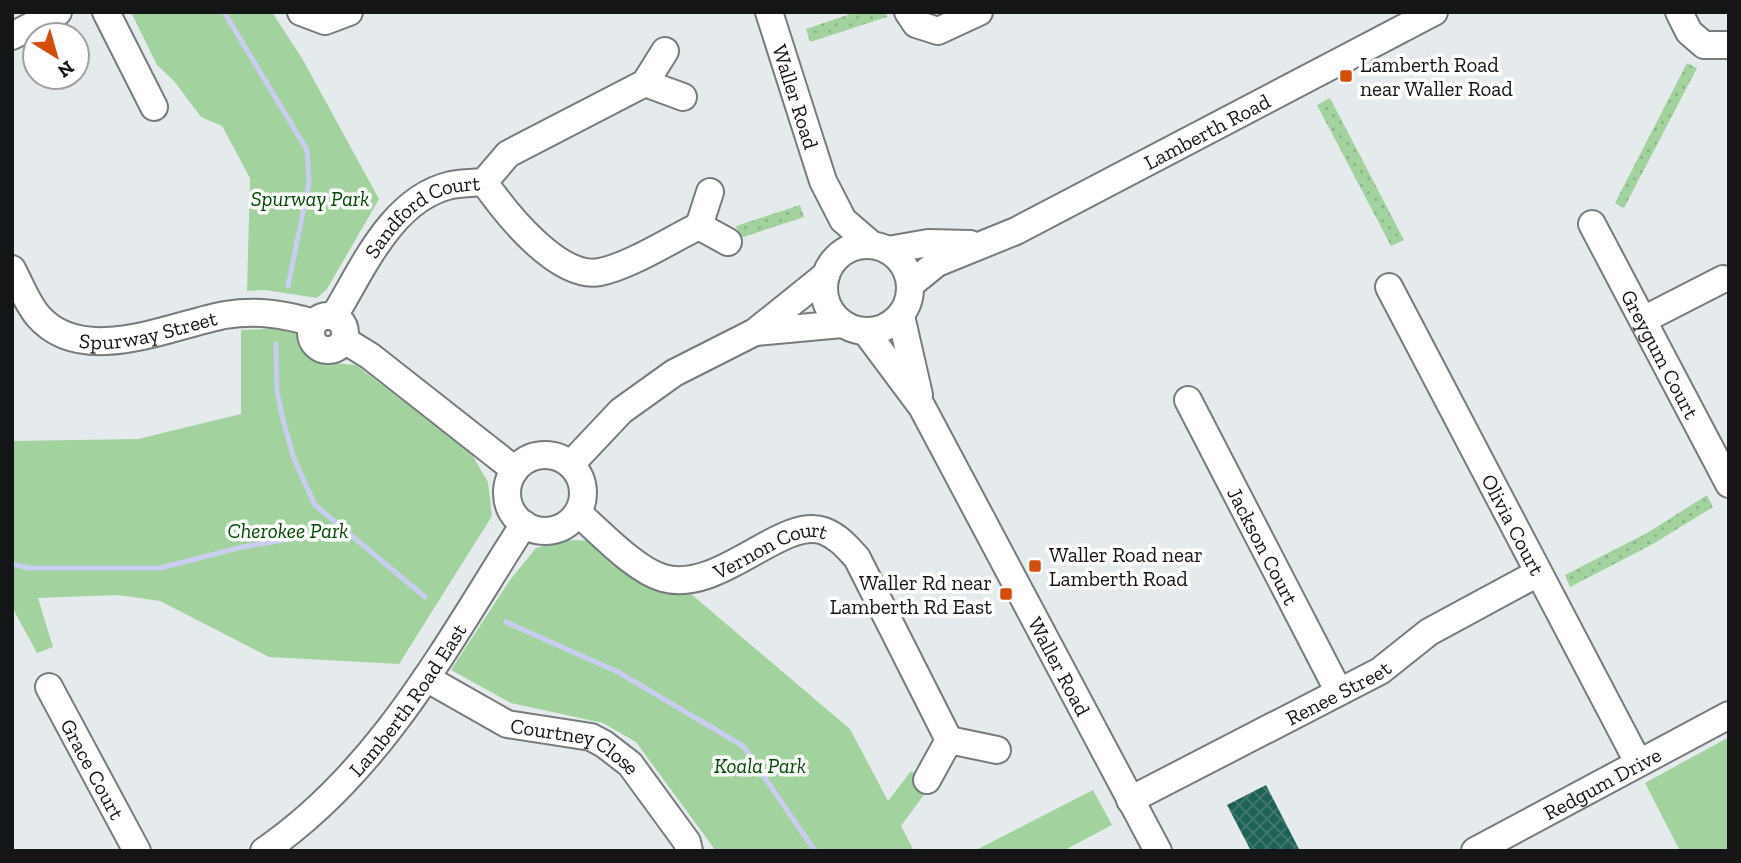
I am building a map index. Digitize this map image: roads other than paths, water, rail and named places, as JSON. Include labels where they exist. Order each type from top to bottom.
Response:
[{"type":"street","points":[[12,36],[58,12]]},
{"type":"street","points":[[106,12],[154,107]]},
{"type":"street","points":[[301,12],[325,21],[349,12]]},
{"type":"street","name":"Waller Road","points":[[769,12],[823,181],[843,220],[880,247]]},
{"type":"street","points":[[908,12],[916,24],[938,31],[979,12]]},
{"type":"street","name":"Lamberth Road","points":[[911,284],[937,263],[1016,231],[1434,12]]},
{"type":"street","points":[[1679,12],[1689,32],[1704,45],[1729,45]]},
{"type":"street","points":[[665,51],[645,83],[683,97]]},
{"type":"street","name":"Sandford Court","points":[[331,327],[385,233],[407,209],[450,185],[484,182],[508,154],[645,83]]},
{"type":"street","name":"Waller Road","points":[[823,181],[830,268]]},
{"type":"street","points":[[484,182],[502,207],[533,240],[569,266],[588,272],[609,269],[699,226],[710,192]]},
{"type":"street","name":"Greygum Court","points":[[1592,224],[1729,484]]},
{"type":"street","points":[[699,226],[729,242]]},
{"type":"street","name":"Lamberth Road","points":[[880,247],[928,243],[978,245]]},
{"type":"street","points":[[571,464],[621,411],[674,373],[755,332],[830,268],[844,251],[880,247],[907,270],[911,284],[910,295],[901,316],[885,328],[755,332]]},
{"type":"street","points":[[830,268],[826,302],[854,328]]},
{"type":"street","name":"Spurway Street","points":[[12,269],[37,315],[56,331],[89,341],[144,336],[224,315],[253,312],[282,313],[331,327],[514,470]]},
{"type":"street","points":[[1643,320],[1727,277]]},
{"type":"street","name":"Olivia Court","points":[[1389,287],[1638,762]]},
{"type":"street","name":"Waller Road","points":[[901,316],[922,407]]},
{"type":"street","name":"Waller Road","points":[[854,328],[922,407],[1158,851]]},
{"type":"street","name":"Jackson Court","points":[[1188,400],[1339,692]]},
{"type":"street","points":[[548,454],[571,464],[579,475],[583,488],[578,513],[559,529],[547,531],[524,524],[515,516],[507,493],[514,470],[524,461],[548,454]]},
{"type":"street","name":"Vernon Court","points":[[578,513],[640,566],[663,578],[678,580],[701,578],[795,532],[822,530],[840,539],[857,558],[949,740]]},
{"type":"street","name":"Lamberth Road East","points":[[264,851],[331,798],[377,747],[426,678],[524,524]]},
{"type":"street","name":"Renee Street","points":[[1130,800],[1380,671],[1429,632],[1538,573]]},
{"type":"street","name":"Courtney Close","points":[[426,678],[508,724],[591,737],[604,744],[630,765],[687,842],[690,851]]},
{"type":"street","name":"Grace Court","points":[[49,687],[137,851]]},
{"type":"street","name":"Redgum Drive","points":[[1475,851],[1729,715]]},
{"type":"street","points":[[927,780],[949,740],[997,750]]},
{"type":"waterway","points":[[224,12],[307,150],[309,183],[288,286]]},
{"type":"waterway","points":[[276,344],[277,391],[283,420],[294,459],[315,505],[425,597]]},
{"type":"waterway","points":[[12,564],[29,568],[160,568],[242,547],[345,530]]},
{"type":"waterway","points":[[506,622],[618,672],[743,746],[815,851]]},
{"type":"place","name":"Lamberth Road near Waller Road","points":[[1346,76]]},
{"type":"place","name":"Waller Road near Lamberth Road","points":[[1035,566]]},
{"type":"place","name":"Waller Rd near Lamberth Rd East","points":[[1006,594]]},
{"type":"park label","name":"Spurway Park","points":[[310,198]]},
{"type":"park label","name":"Cherokee Park","points":[[288,530]]},
{"type":"park label","name":"Koala Park","points":[[760,765]]}]
